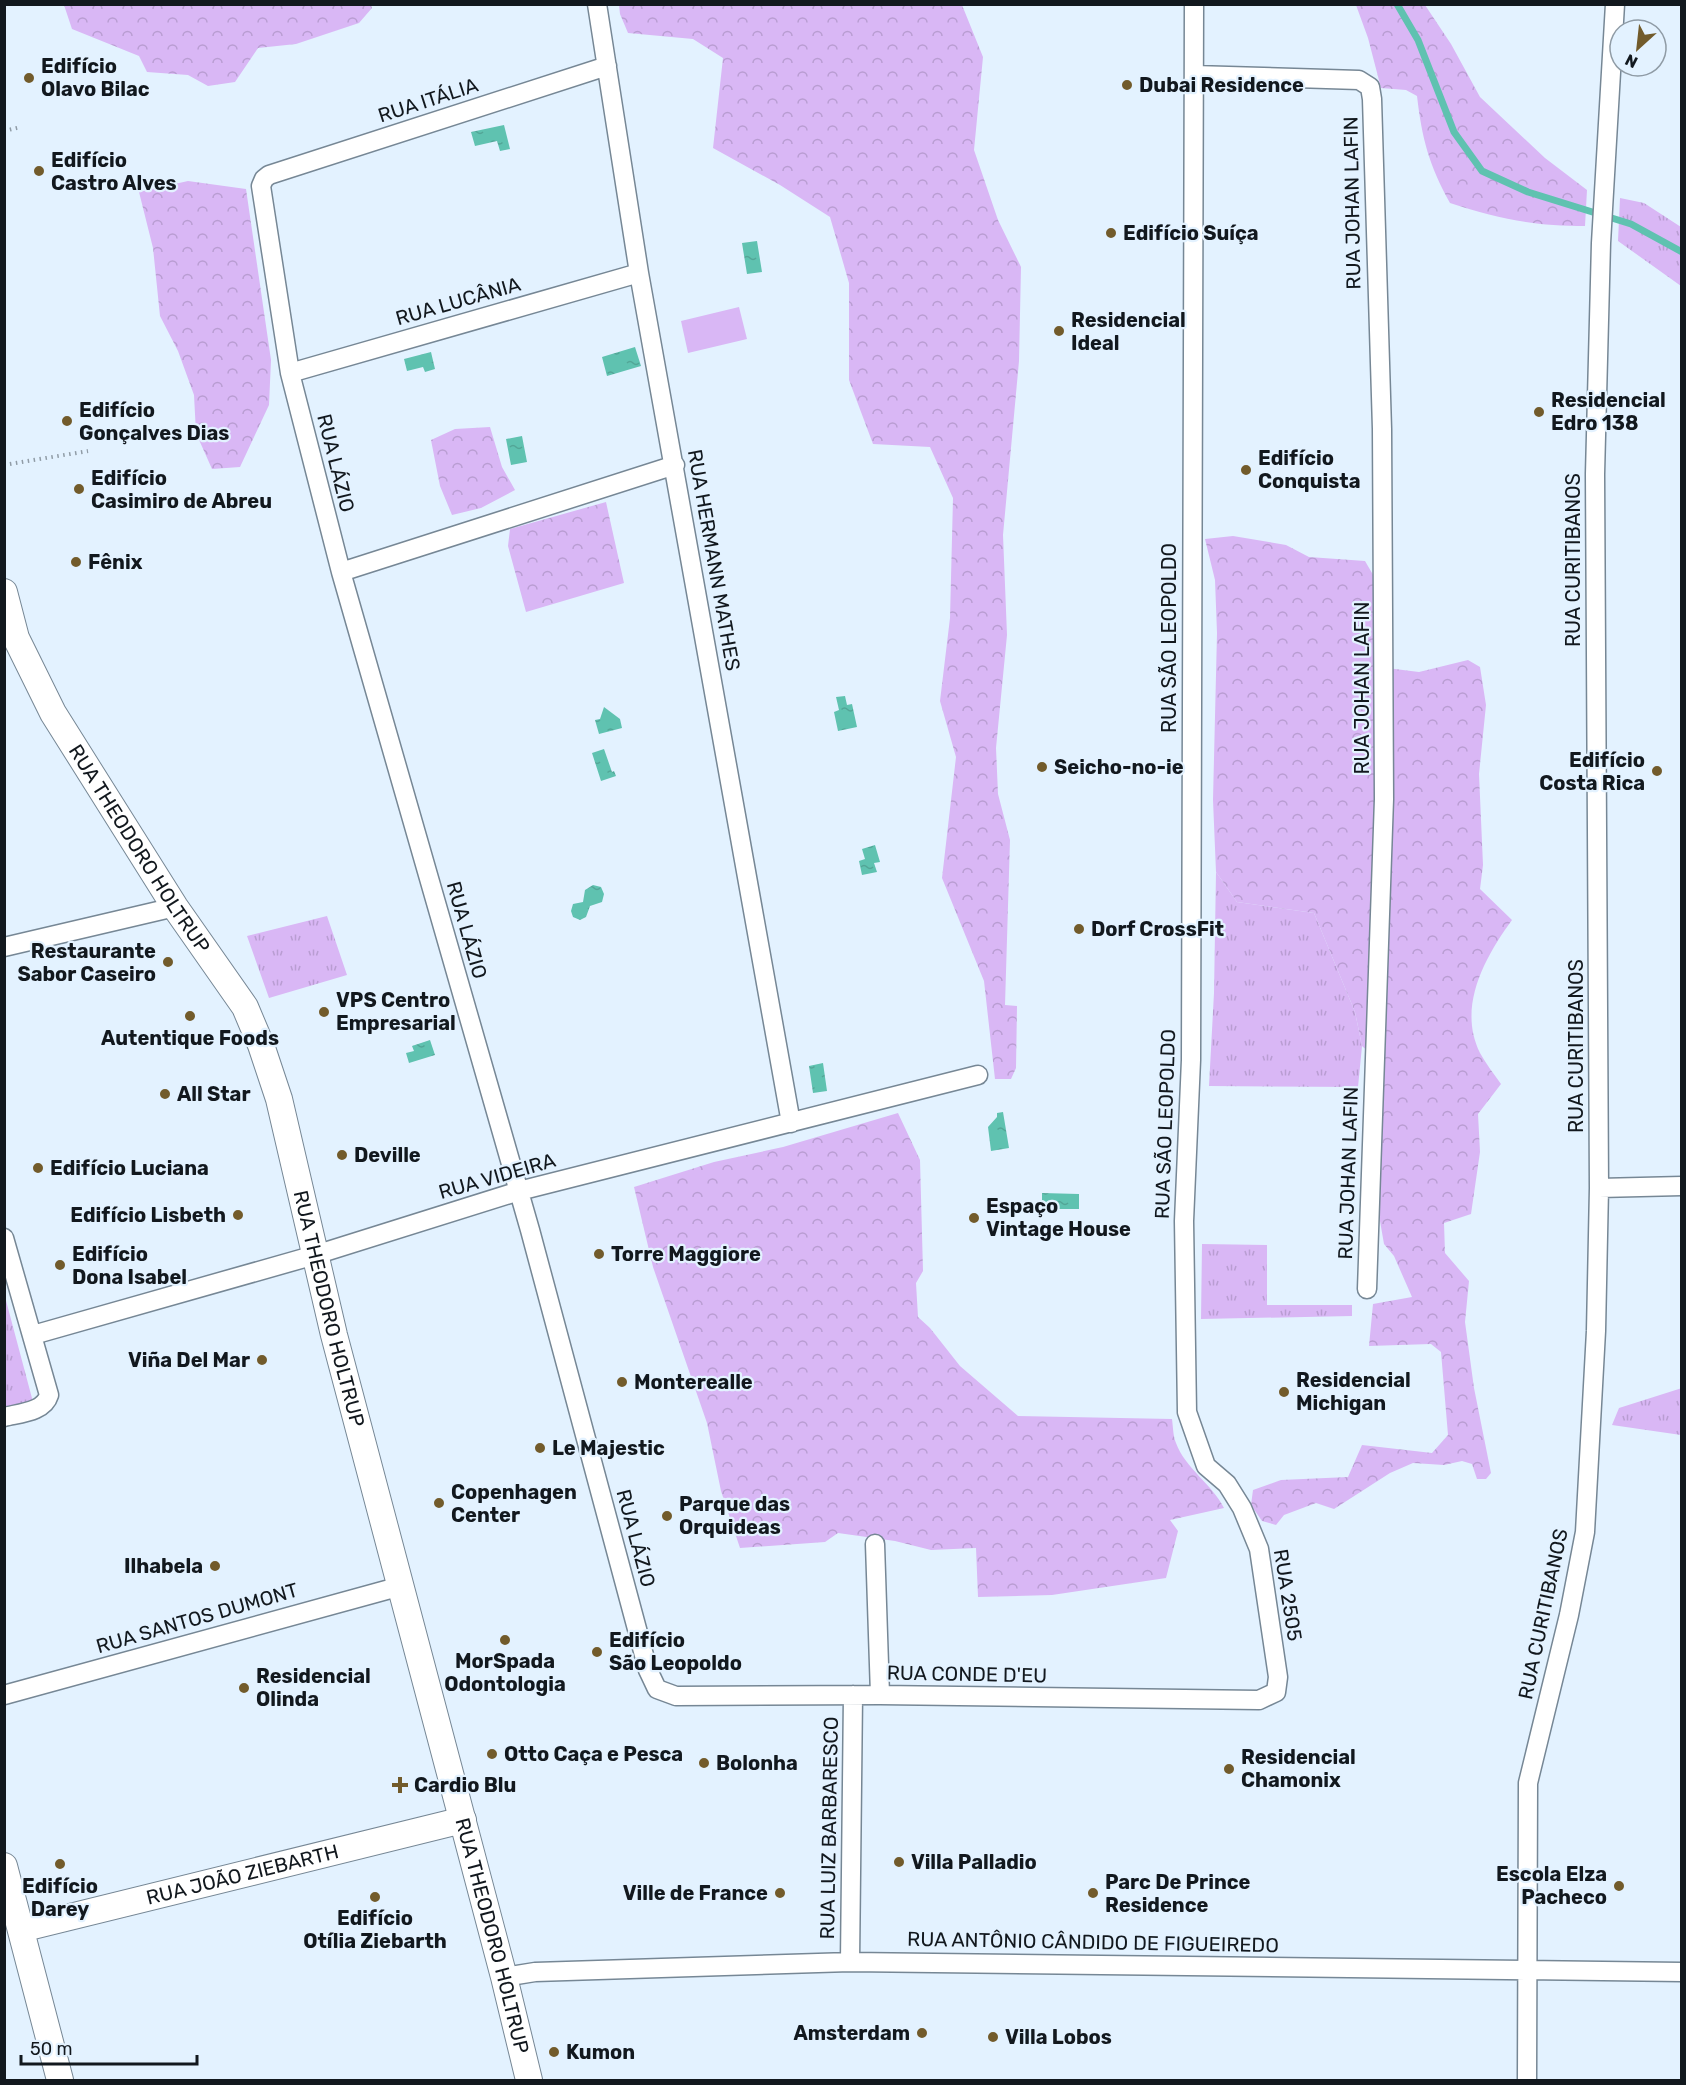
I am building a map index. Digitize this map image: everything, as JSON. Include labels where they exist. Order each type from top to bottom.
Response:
[{"type":"main road","name":"RUA THEODORO HOLTRUP","points":[[4,592],[10,638],[53,713],[175,907],[245,1007],[279,1099],[315,1255],[529,2080]]},
{"type":"main road","name":"RUA JOÃO ZIEBARTH","points":[[21,1929],[463,1820]]},
{"type":"main road","points":[[4,1866],[60,2080]]},
{"type":"street","name":"RUA HERMANN MATHES","points":[[597,4],[639,273],[791,1124]]},
{"type":"street","name":"RUA SÃO LEOPOLDO","points":[[1194,4],[1191,1060],[1184,1221],[1187,1412],[1206,1466],[1227,1484],[1242,1508]]},
{"type":"street","name":"RUA CURITIBANOS","points":[[1527,2080],[1528,1782],[1569,1615],[1585,1532],[1596,1331],[1599,1188],[1595,474],[1601,243],[1615,4]]},
{"type":"street","name":"RUA ITÁLIA","points":[[264,179],[269,175],[607,66]]},
{"type":"street","name":"RUA JOHAN LAFIN","points":[[1194,75],[1359,80],[1370,87],[1382,429],[1384,776],[1367,1289]]},
{"type":"street","name":"RUA LÁZIO","points":[[264,179],[261,186],[290,373],[341,572],[519,1191],[648,1670],[657,1689]]},
{"type":"street","name":"RUA LUCÂNIA","points":[[290,373],[639,273]]},
{"type":"street","points":[[341,572],[675,465]]},
{"type":"street","points":[[4,947],[175,907]]},
{"type":"street","name":"RUA VIDEIRA","points":[[33,1335],[315,1255],[519,1191],[978,1075]]},
{"type":"street","points":[[1599,1188],[1682,1186]]},
{"type":"street","points":[[4,1238],[9,1267],[33,1335],[49,1395],[46,1403],[41,1407],[4,1417]]},
{"type":"street","name":"RUA 2505","points":[[1242,1508],[1259,1549],[1278,1677],[1276,1692]]},
{"type":"street","points":[[875,1544],[880,1695]]},
{"type":"street","name":"RUA SANTOS DUMONT","points":[[4,1695],[401,1586]]},
{"type":"street","name":"RUA CONDE D'EU","points":[[657,1689],[676,1696],[880,1695],[1258,1700],[1276,1692]]},
{"type":"street","name":"RUA LUIZ BARBARESCO","points":[[850,1962],[853,1695]]},
{"type":"street","name":"RUA ANTÔNIO CÂNDIDO DE FIGUEIREDO","points":[[504,1977],[535,1972],[850,1962],[1682,1972]]},
{"type":"path","points":[[4,131],[21,128]]},
{"type":"path","points":[[4,465],[88,451]]},
{"type":"green space","points":[[64,5],[371,5],[372,8],[359,23],[296,44],[258,48],[235,82],[208,86],[188,75],[147,72],[139,56],[72,29]]},
{"type":"green space","points":[[619,5],[962,5],[983,57],[974,150],[998,220],[1021,267],[1019,361],[1003,535],[1007,635],[996,748],[998,794],[1010,840],[1005,1005],[1017,1006],[1016,1068],[1011,1079],[995,1079],[984,981],[942,878],[956,757],[940,701],[950,618],[953,498],[930,447],[873,444],[849,380],[849,283],[830,217],[780,185],[713,148],[723,58],[693,39],[628,33],[620,14]]},
{"type":"green space","points":[[1356,5],[1425,5],[1451,44],[1480,97],[1545,158],[1587,190],[1585,226],[1550,225],[1517,220],[1450,203],[1428,151],[1421,126],[1417,96],[1406,90],[1381,88],[1368,38]]},
{"type":"green space","points":[[188,181],[246,189],[271,360],[269,405],[240,467],[212,469],[196,433],[194,395],[178,351],[160,316],[153,248],[139,192]]},
{"type":"green space","points":[[1620,198],[1644,203],[1681,227],[1681,286],[1618,241]]},
{"type":"green space","points":[[739,307],[747,339],[688,353],[681,321]]},
{"type":"green space","points":[[490,427],[502,467],[515,490],[481,508],[452,515],[440,486],[431,440],[455,429]]},
{"type":"green space","points":[[606,502],[624,583],[526,612],[508,546],[510,529]]},
{"type":"green space","points":[[1233,536],[1286,545],[1309,557],[1365,561],[1379,585],[1379,667],[1419,672],[1468,660],[1480,667],[1486,705],[1479,774],[1483,865],[1480,889],[1512,920],[1484,966],[1473,1000],[1474,1036],[1480,1053],[1501,1084],[1478,1114],[1480,1152],[1471,1214],[1444,1223],[1445,1253],[1469,1281],[1465,1322],[1474,1388],[1491,1473],[1486,1479],[1477,1479],[1472,1464],[1462,1461],[1444,1465],[1413,1463],[1390,1473],[1334,1509],[1316,1503],[1284,1515],[1276,1525],[1262,1521],[1251,1505],[1253,1490],[1281,1480],[1348,1477],[1362,1445],[1432,1453],[1448,1435],[1441,1352],[1431,1344],[1369,1346],[1373,1304],[1412,1297],[1394,1256],[1384,1244],[1376,1198],[1381,1063],[1362,1046],[1355,1012],[1314,913],[1237,902],[1216,872],[1213,800],[1217,633],[1215,580],[1205,539]]},
{"type":"green space","points":[[1216,872],[1237,902],[1314,913],[1355,1012],[1362,1046],[1358,1087],[1209,1086],[1214,993]]},
{"type":"green space","points":[[327,916],[347,975],[269,998],[247,936]]},
{"type":"green space","points":[[898,1113],[920,1160],[923,1271],[916,1283],[918,1317],[930,1328],[960,1366],[1018,1416],[1172,1419],[1174,1437],[1180,1452],[1219,1499],[1224,1508],[1170,1520],[1178,1531],[1166,1578],[1052,1595],[978,1597],[976,1548],[931,1550],[895,1541],[838,1533],[825,1542],[740,1548],[721,1491],[707,1423],[653,1267],[634,1187],[714,1162],[783,1147]]},
{"type":"green space","points":[[1202,1244],[1267,1245],[1267,1305],[1352,1305],[1352,1316],[1201,1319]]},
{"type":"green space","points":[[4,1293],[33,1402],[4,1409]]},
{"type":"green space","points":[[1682,1388],[1681,1435],[1612,1425],[1619,1408]]},
{"type":"water","points":[[504,125],[510,149],[500,151],[497,141],[475,146],[471,132]]},
{"type":"water","points":[[757,241],[762,272],[747,274],[742,243]]},
{"type":"water","points":[[635,347],[641,366],[607,376],[602,357]]},
{"type":"water","points":[[431,352],[435,369],[425,372],[423,367],[407,371],[404,359]]},
{"type":"water","points":[[522,436],[527,462],[511,465],[506,439]]},
{"type":"water","points":[[845,696],[847,705],[852,704],[857,727],[838,731],[834,712],[839,710],[836,697]]},
{"type":"water","points":[[604,707],[620,719],[622,728],[599,734],[595,720],[600,719]]},
{"type":"water","points":[[604,749],[612,772],[614,771],[616,776],[601,781],[592,753]]},
{"type":"water","points":[[875,845],[880,862],[874,863],[877,872],[862,875],[859,861],[865,859],[862,849]]},
{"type":"water","points":[[593,885],[601,887],[604,894],[602,902],[590,906],[586,917],[580,920],[573,917],[571,911],[573,904],[583,902],[585,890]]},
{"type":"water","points":[[430,1040],[435,1055],[409,1063],[406,1053],[414,1051],[412,1046]]},
{"type":"water","points":[[823,1063],[827,1091],[813,1093],[809,1066]]},
{"type":"water","points":[[1003,1112],[1009,1148],[991,1151],[988,1127],[997,1117],[997,1113]]},
{"type":"water","points":[[1042,1193],[1079,1194],[1079,1209],[1042,1209]]},
{"type":"waterway","points":[[1397,4],[1418,40],[1454,132],[1482,171],[1528,192],[1631,224],[1682,252]]},
{"type":"place","name":"Edifício Olavo Bilac","points":[[29,78]]},
{"type":"place","name":"Dubai Residence","points":[[1127,85]]},
{"type":"place","name":"Edifício Castro Alves","points":[[39,171]]},
{"type":"place","name":"Edifício Suíça","points":[[1111,233]]},
{"type":"place","name":"Residencial Ideal","points":[[1059,331]]},
{"type":"place","name":"Residencial Edro 138","points":[[1539,412]]},
{"type":"place","name":"Edifício Gonçalves Dias","points":[[67,421]]},
{"type":"place","name":"Edifício Conquista","points":[[1246,470]]},
{"type":"place","name":"Edifício Casimiro de Abreu","points":[[79,489]]},
{"type":"place","name":"Fênix","points":[[76,562]]},
{"type":"place","name":"Seicho-no-ie","points":[[1042,767]]},
{"type":"place","name":"Edifício Costa Rica","points":[[1657,771]]},
{"type":"place","name":"Dorf CrossFit","points":[[1079,929]]},
{"type":"place","name":"Restaurante Sabor Caseiro","points":[[168,962]]},
{"type":"place","name":"VPS Centro Empresarial","points":[[324,1012]]},
{"type":"place","name":"Autentique Foods","points":[[190,1016]]},
{"type":"place","name":"All Star","points":[[165,1094]]},
{"type":"place","name":"Deville","points":[[342,1155]]},
{"type":"place","name":"Edifício Luciana","points":[[38,1168]]},
{"type":"place","name":"Edifício Lisbeth","points":[[238,1215]]},
{"type":"place","name":"Espaço Vintage House","points":[[974,1218]]},
{"type":"place","name":"Torre Maggiore","points":[[599,1254]]},
{"type":"place","name":"Edifício Dona Isabel","points":[[60,1265]]},
{"type":"place","name":"Viña Del Mar","points":[[262,1360]]},
{"type":"place","name":"Monterealle","points":[[622,1382]]},
{"type":"place","name":"Residencial Michigan","points":[[1284,1392]]},
{"type":"place","name":"Le Majestic","points":[[540,1448]]},
{"type":"place","name":"Copenhagen Center","points":[[439,1503]]},
{"type":"place","name":"Parque das Orquideas","points":[[667,1516]]},
{"type":"place","name":"Ilhabela","points":[[215,1566]]},
{"type":"place","name":"MorSpada Odontologia","points":[[505,1640]]},
{"type":"place","name":"Edifício São Leopoldo","points":[[597,1652]]},
{"type":"place","name":"Residencial Olinda","points":[[244,1688]]},
{"type":"place","name":"Otto Caça e Pesca","points":[[492,1754]]},
{"type":"place","name":"Bolonha","points":[[704,1763]]},
{"type":"place","name":"Residencial Chamonix","points":[[1229,1769]]},
{"type":"place","name":"Cardio Blu","points":[[400,1785]]},
{"type":"place","name":"Villa Palladio","points":[[899,1862]]},
{"type":"place","name":"Edifício Darey","points":[[60,1864]]},
{"type":"place","name":"Escola Elza Pacheco","points":[[1619,1886]]},
{"type":"place","name":"Ville de France","points":[[780,1893]]},
{"type":"place","name":"Parc De Prince Residence","points":[[1093,1893]]},
{"type":"place","name":"Edifício Otília Ziebarth","points":[[375,1897]]},
{"type":"place","name":"Amsterdam","points":[[922,2033]]},
{"type":"place","name":"Villa Lobos","points":[[993,2037]]},
{"type":"place","name":"Kumon","points":[[554,2052]]}]
